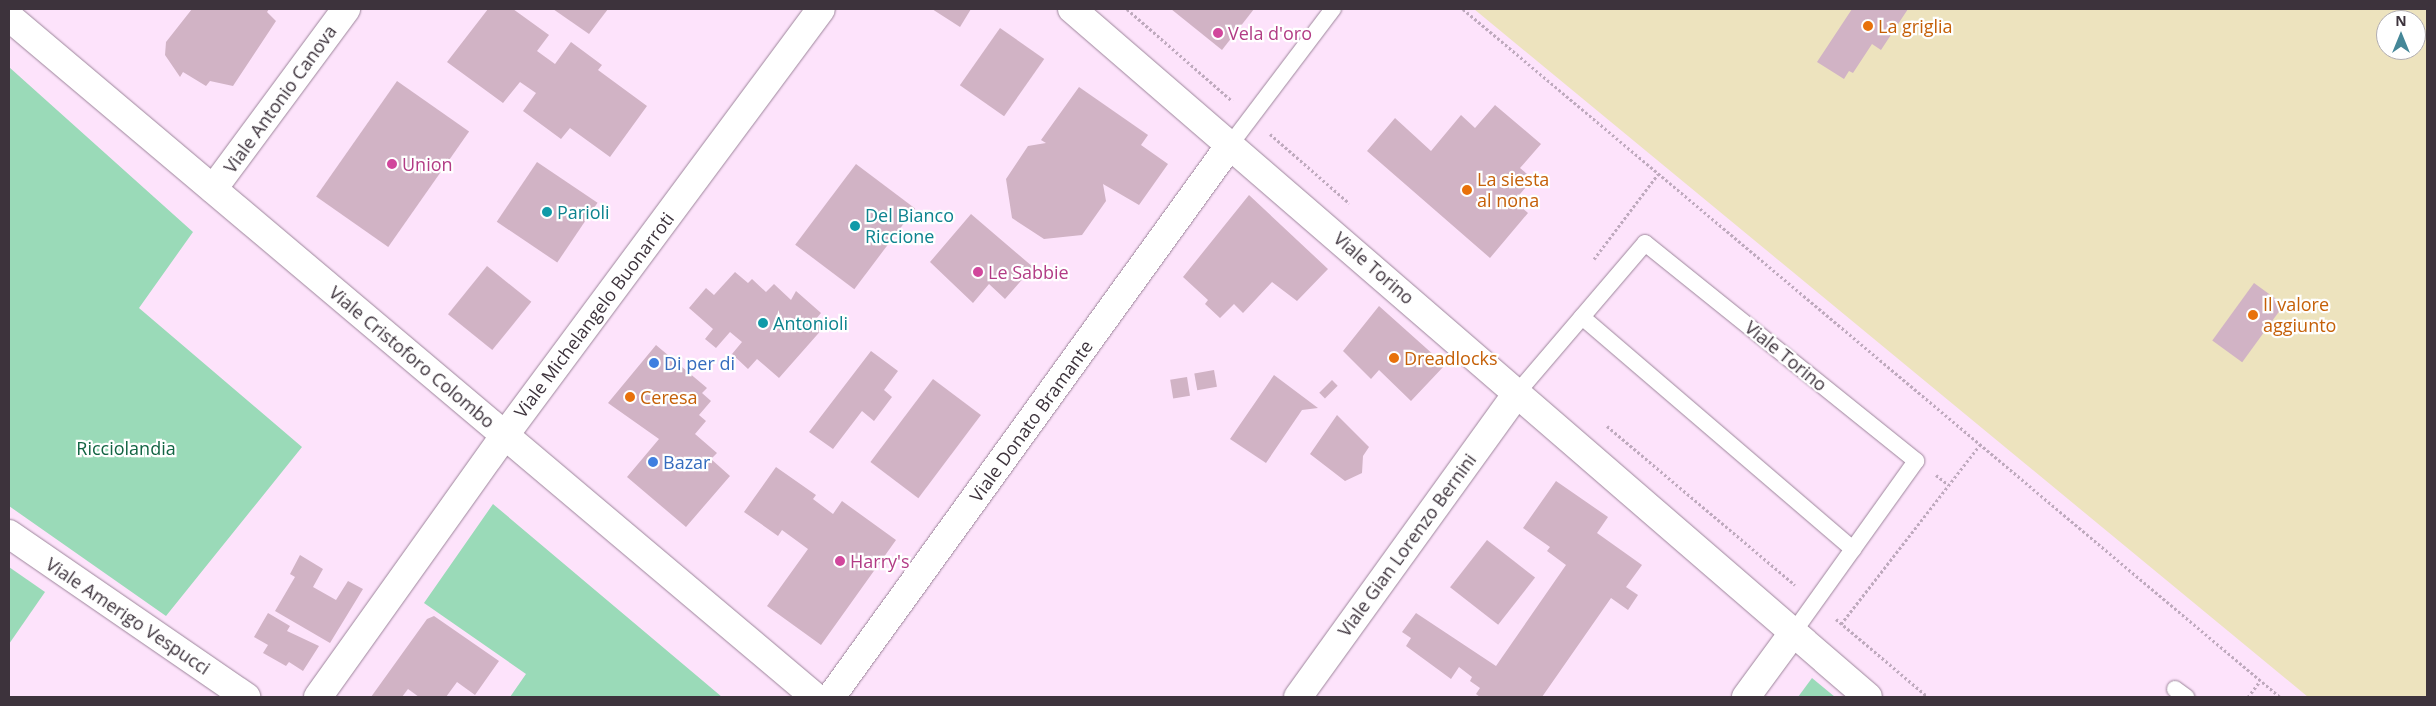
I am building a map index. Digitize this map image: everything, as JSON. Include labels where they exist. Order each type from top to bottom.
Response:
[{"type":"street","name":"Viale Antonio Canova","points":[[213,189],[346,9]]},
{"type":"street","name":"Viale Michelangelo Buonarroti","points":[[318,697],[505,435],[822,9]]},
{"type":"street","name":"Viale Torino","points":[[1072,9],[1868,697]]},
{"type":"street","name":"Viale Cristoforo Colombo","points":[[9,17],[815,697]]},
{"type":"street","name":"Viale Donato Bramante","points":[[831,697],[1230,145]]},
{"type":"street","name":"Viale Gian Lorenzo Bernini","points":[[1298,697],[1517,393]]},
{"type":"street","name":"Viale Amerigo Vespucci","points":[[9,534],[246,697]]},
{"type":"street","points":[[1746,697],[1793,632]]},
{"type":"lane","points":[[1230,145],[1333,9]]},
{"type":"lane","name":"Viale Torino","points":[[1517,393],[1645,243],[1916,461],[1793,632]]},
{"type":"lane","points":[[1582,317],[1853,549]]},
{"type":"path","points":[[1463,9],[2280,697]]},
{"type":"path","points":[[1818,654],[1980,445]]},
{"type":"path","points":[[2248,697],[2260,681]]},
{"type":"green space","name":"Ricciolandia","points":[[9,67],[193,232],[139,308],[302,447],[166,616],[9,506]]},
{"type":"green space","points":[[493,504],[722,697],[510,697],[526,674],[424,603]]},
{"type":"green space","points":[[9,567],[45,592],[9,644]]},
{"type":"green space","points":[[1812,678],[1835,697],[1798,697]]},
{"type":"sand","points":[[1474,9],[2427,9],[2427,697],[2308,697]]},
{"type":"building","points":[[192,9],[269,9],[267,12],[276,21],[233,86],[210,81],[206,86],[183,72],[180,77],[165,55],[166,42]]},
{"type":"building","points":[[488,9],[513,9],[549,35],[537,51],[555,64],[571,42],[602,65],[598,70],[647,106],[610,157],[570,128],[561,139],[523,111],[536,93],[520,82],[503,103],[447,62]]},
{"type":"building","points":[[553,9],[608,9],[589,34]]},
{"type":"building","points":[[932,9],[971,9],[960,27]]},
{"type":"building","name":"Vela d'oro","points":[[1171,9],[1254,9],[1222,50]]},
{"type":"building","name":"La griglia","points":[[1852,9],[1908,9],[1881,50],[1872,44],[1853,73],[1849,71],[1844,79],[1817,62]]},
{"type":"building","points":[[1000,28],[1044,59],[1004,116],[960,85]]},
{"type":"building","name":"Union","points":[[397,81],[469,131],[388,247],[316,197]]},
{"type":"building","points":[[1079,87],[1148,135],[1141,145],[1168,164],[1139,205],[1103,184],[1106,201],[1082,235],[1044,239],[1012,218],[1006,179],[1028,146],[1046,143],[1041,140]]},
{"type":"building","name":"La siesta al nona","points":[[1495,105],[1541,144],[1520,168],[1533,179],[1514,201],[1528,213],[1490,258],[1367,151],[1395,118],[1431,151],[1461,115],[1475,128]]},
{"type":"building","name":"Parioli","points":[[537,162],[598,203],[557,263],[497,222]]},
{"type":"building","name":"Del Bianco Riccione","points":[[856,164],[915,209],[854,289],[795,245]]},
{"type":"building","points":[[1249,195],[1328,269],[1297,301],[1272,282],[1243,313],[1234,304],[1220,318],[1205,304],[1208,300],[1183,277]]},
{"type":"building","points":[[971,214],[1033,267],[1005,299],[989,284],[973,303],[930,262]]},
{"type":"building","points":[[487,266],[531,302],[492,350],[448,314]]},
{"type":"building","name":"Antonioli","points":[[735,272],[748,283],[752,279],[766,292],[774,284],[791,300],[796,291],[821,313],[816,319],[824,327],[779,378],[757,359],[748,369],[732,354],[742,342],[730,332],[716,348],[705,339],[713,329],[689,308],[706,288],[714,295]]},
{"type":"building","name":"Il valore aggiunto","points":[[2254,283],[2284,305],[2242,362],[2212,340]]},
{"type":"building","name":"Dreadlocks","points":[[1379,306],[1445,365],[1411,401],[1379,370],[1371,379],[1343,351]]},
{"type":"building","points":[[656,345],[707,388],[702,393],[711,401],[699,415],[706,421],[695,434],[717,453],[711,459],[730,476],[686,527],[627,477],[659,439],[608,403]]},
{"type":"building","points":[[871,351],[898,371],[884,390],[892,397],[874,421],[862,411],[833,449],[809,432]]},
{"type":"building","points":[[1214,370],[1217,387],[1197,390],[1194,373]]},
{"type":"building","points":[[1274,375],[1318,408],[1302,410],[1266,463],[1230,439]]},
{"type":"building","points":[[1187,377],[1190,396],[1173,398],[1170,380]]},
{"type":"building","points":[[933,379],[981,415],[918,498],[870,462]]},
{"type":"building","points":[[1332,380],[1338,386],[1325,398],[1319,393]]},
{"type":"building","points":[[1337,415],[1369,447],[1363,456],[1362,473],[1345,481],[1310,454]]},
{"type":"building","name":"Harry's","points":[[776,467],[816,495],[813,499],[833,514],[842,501],[896,540],[821,645],[767,606],[808,549],[782,530],[778,536],[744,512]]},
{"type":"building","points":[[1556,481],[1608,517],[1597,533],[1642,565],[1626,587],[1638,595],[1628,610],[1611,598],[1542,697],[1480,697],[1476,694],[1480,688],[1470,681],[1472,677],[1459,667],[1451,679],[1406,646],[1411,638],[1402,632],[1416,613],[1496,666],[1566,565],[1547,551],[1550,547],[1523,528]]},
{"type":"building","points":[[1487,540],[1535,578],[1498,625],[1450,587]]},
{"type":"building","points":[[300,555],[323,569],[313,587],[336,600],[348,581],[363,589],[330,643],[275,611],[295,577],[290,574]]},
{"type":"building","points":[[268,613],[290,626],[287,631],[319,646],[303,671],[289,662],[286,666],[263,653],[268,645],[254,637]]},
{"type":"building","points":[[434,616],[499,661],[475,695],[457,682],[446,697],[419,697],[408,689],[402,697],[371,697],[427,619]]},
{"type":"place","name":"La griglia","points":[[1868,26]]},
{"type":"place","name":"Vela d'oro","points":[[1218,33]]},
{"type":"place","name":"Union","points":[[392,164]]},
{"type":"place","name":"La siesta al nona","points":[[1467,190]]},
{"type":"place","name":"Parioli","points":[[547,212]]},
{"type":"place","name":"Del Bianco Riccione","points":[[855,226]]},
{"type":"place","name":"Le Sabbie","points":[[978,272]]},
{"type":"place","name":"Il valore aggiunto","points":[[2253,315]]},
{"type":"place","name":"Antonioli","points":[[763,323]]},
{"type":"place","name":"Dreadlocks","points":[[1394,358]]},
{"type":"place","name":"Di per di","points":[[654,363]]},
{"type":"place","name":"Ceresa","points":[[630,397]]},
{"type":"place","name":"Bazar","points":[[653,462]]},
{"type":"place","name":"Harry's","points":[[840,561]]}]
